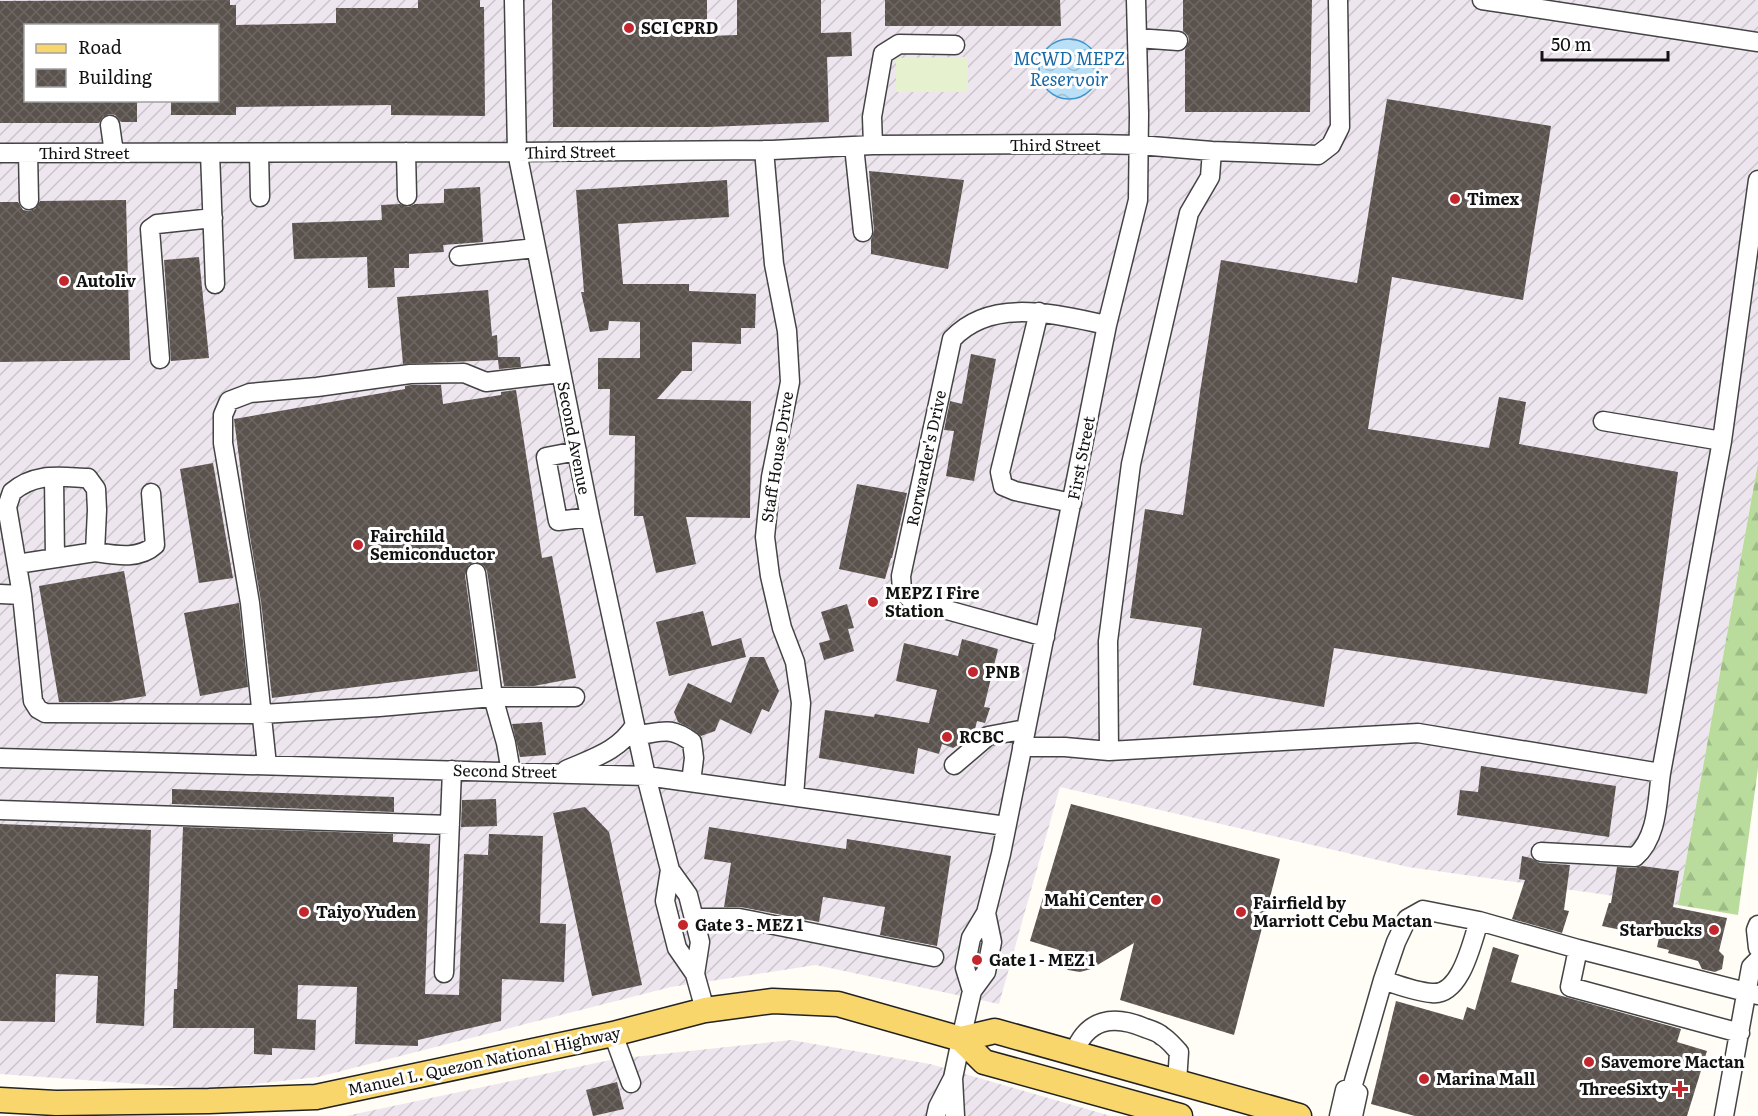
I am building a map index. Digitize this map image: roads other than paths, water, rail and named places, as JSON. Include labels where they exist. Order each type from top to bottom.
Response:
[{"type":"main road","name":"Manuel L. Quezon National Highway","points":[[0,1100],[56,1103],[174,1102],[315,1097],[613,1034],[705,1010],[773,1001],[838,1004],[961,1039],[984,1062],[1180,1116]]},
{"type":"main road","name":"Manuel L. Quezon National Highway","points":[[961,1039],[995,1031],[1299,1116]]},
{"type":"street","name":"Second Avenue","points":[[514,0],[517,152],[590,517],[646,776],[670,870],[688,895],[700,942],[695,974]]},
{"type":"street","name":"First Street","points":[[955,1116],[953,1078],[972,992],[986,972],[992,942],[986,913],[1045,637],[1107,325],[1138,200],[1136,0]]},
{"type":"street","name":"Third Street","points":[[0,153],[517,152],[764,150],[873,145],[1139,145],[1212,151],[1318,155],[1331,145],[1340,127],[1338,0]]},
{"type":"street","points":[[1482,0],[1758,42]]},
{"type":"street","points":[[1137,38],[1178,41]]},
{"type":"street","points":[[873,145],[872,117],[883,54],[899,44],[955,45]]},
{"type":"street","points":[[110,125],[114,153]]},
{"type":"street","points":[[854,146],[862,232]]},
{"type":"street","name":"Staff House Drive","points":[[764,150],[774,264],[787,331],[790,382],[771,477],[765,537],[770,576],[782,628],[795,662],[801,703],[794,796]]},
{"type":"street","points":[[1109,751],[1108,641],[1131,464],[1189,213],[1210,177],[1212,151]]},
{"type":"street","points":[[406,152],[407,196]]},
{"type":"street","points":[[28,153],[29,200]]},
{"type":"street","points":[[210,153],[215,284]]},
{"type":"street","points":[[259,153],[260,197]]},
{"type":"street","points":[[1541,852],[1635,856],[1646,848],[1653,825],[1722,441],[1758,180]]},
{"type":"street","points":[[160,359],[150,229],[157,224],[213,219]]},
{"type":"street","points":[[459,256],[536,248]]},
{"type":"street","points":[[1039,312],[1000,472],[1003,486],[1009,489],[1072,502]]},
{"type":"street","name":"Rorwarder's Drive","points":[[1045,637],[911,600],[902,590],[900,576],[952,339],[963,327],[998,315],[1039,312],[1107,325]]},
{"type":"street","points":[[267,765],[250,603],[223,443],[223,415],[230,402],[250,393],[317,387],[410,374],[464,373],[486,382],[561,373]]},
{"type":"street","points":[[1603,421],[1722,441]]},
{"type":"street","points":[[577,451],[546,457],[558,521],[590,517]]},
{"type":"street","points":[[54,477],[55,558]]},
{"type":"street","points":[[95,552],[98,510],[96,489],[88,478],[33,479],[12,492],[7,507],[22,595],[33,701],[38,709],[45,713],[262,714],[379,708],[493,697],[575,697]]},
{"type":"street","points":[[17,564],[95,552],[123,556],[150,550],[155,545],[151,493]]},
{"type":"street","points":[[476,573],[493,697],[506,743],[511,772]]},
{"type":"street","points":[[0,594],[22,595]]},
{"type":"street","points":[[559,773],[605,754],[636,730],[670,730],[692,742],[694,758],[691,782]]},
{"type":"street","points":[[954,765],[988,736],[1024,738],[1065,747],[1109,751],[1418,733],[1661,773]]},
{"type":"street","name":"Second Street","points":[[0,758],[646,776],[1006,826]]},
{"type":"street","points":[[444,973],[452,770]]},
{"type":"street","points":[[0,810],[450,825]]},
{"type":"street","name":"Second Avenue","points":[[670,870],[665,901],[677,948],[695,974],[705,1010]]},
{"type":"street","points":[[1353,1088],[1383,980],[1407,919],[1423,910],[1479,921],[1752,994]]},
{"type":"street","points":[[694,918],[740,918],[934,957]]},
{"type":"street","points":[[1383,980],[1432,993],[1442,993],[1451,988],[1467,959],[1479,921]]},
{"type":"street","points":[[1758,925],[1756,930],[1758,948]]},
{"type":"street","points":[[1578,949],[1570,987],[1740,1033]]},
{"type":"street","points":[[1724,1116],[1740,1033],[1752,994],[1751,967],[1758,960]]},
{"type":"street","points":[[1074,1053],[1079,1039],[1092,1028],[1110,1019],[1138,1025],[1162,1035],[1179,1052],[1178,1083]]},
{"type":"street","points":[[613,1034],[631,1083]]},
{"type":"street","name":"First Street","points":[[936,1116],[938,1107],[953,1078]]},
{"type":"street","points":[[1339,1116],[1345,1089],[1353,1088]]},
{"type":"street","points":[[1353,1088],[1358,1093],[1353,1116]]},
{"type":"water","name":"MCWD MEPZ Reservoir","points":[[1063,39],[1075,39],[1086,44],[1094,52],[1099,69],[1097,81],[1086,94],[1075,99],[1063,99],[1052,94],[1044,86],[1039,75],[1039,63],[1044,52],[1052,44]]},
{"type":"place","name":"SCI CPRD","points":[[629,28]]},
{"type":"place","name":"Timex","points":[[1455,199]]},
{"type":"place","name":"Autoliv","points":[[64,281]]},
{"type":"place","name":"Fairchild Semiconductor","points":[[358,545]]},
{"type":"place","name":"MEPZ I Fire Station","points":[[873,602]]},
{"type":"place","name":"PNB","points":[[973,672]]},
{"type":"place","name":"RCBC","points":[[947,737]]},
{"type":"place","name":"Mahi Center","points":[[1156,900]]},
{"type":"place","name":"Taiyo Yuden","points":[[304,912]]},
{"type":"place","name":"Fairfield by Marriott Cebu Mactan","points":[[1241,912]]},
{"type":"place","name":"Gate 3 - MEZ 1","points":[[683,925]]},
{"type":"place","name":"Starbucks","points":[[1714,930]]},
{"type":"place","name":"Gate 1 - MEZ 1","points":[[977,960]]},
{"type":"place","name":"Savemore Mactan","points":[[1589,1062]]},
{"type":"place","name":"Marina Mall","points":[[1424,1079]]},
{"type":"place","name":"ThreeSixty","points":[[1680,1089]]}]
